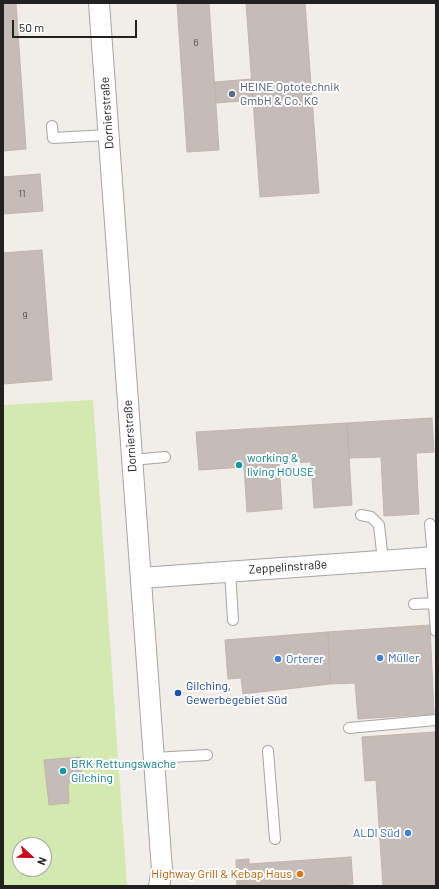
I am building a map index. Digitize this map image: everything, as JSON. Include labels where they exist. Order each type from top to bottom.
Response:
[{"type":"street","name":"Dornierstraße","points":[[99,3],[163,881]]},
{"type":"street","name":"Zeppelinstraße","points":[[141,578],[433,557]]},
{"type":"lane","points":[[52,126],[53,138],[108,135]]},
{"type":"lane","points":[[132,460],[165,457]]},
{"type":"lane","points":[[361,515],[371,517],[379,525],[383,560]]},
{"type":"lane","points":[[430,524],[436,631]]},
{"type":"lane","points":[[230,572],[233,620]]},
{"type":"lane","points":[[414,604],[434,603]]},
{"type":"lane","points":[[349,728],[436,720]]},
{"type":"lane","points":[[268,751],[275,839]]},
{"type":"lane","points":[[154,758],[207,755]]},
{"type":"green space","points":[[93,400],[127,886],[3,886],[3,405]]},
{"type":"building","points":[[3,3],[16,3],[26,149],[3,151]]},
{"type":"building","points":[[177,3],[209,3],[219,150],[187,152]]},
{"type":"building","points":[[246,3],[305,3],[319,193],[260,197]]},
{"type":"building","points":[[252,79],[253,100],[216,103],[215,82]]},
{"type":"building","points":[[40,174],[43,211],[3,214],[3,177]]},
{"type":"building","points":[[42,250],[52,380],[3,384],[3,253]]},
{"type":"building","points":[[432,418],[434,452],[416,453],[419,514],[384,516],[381,457],[349,458],[347,423]]},
{"type":"building","name":"working & living HOUSE","points":[[347,423],[352,505],[314,508],[311,462],[279,463],[282,509],[247,512],[244,467],[199,470],[196,432]]},
{"type":"building","name":"Müller","points":[[430,625],[434,714],[358,719],[355,683],[330,684],[328,632]]},
{"type":"building","name":"Orterer","points":[[328,632],[330,684],[243,694],[241,678],[228,679],[225,640]]},
{"type":"building","name":"ALDI Süd","points":[[435,732],[436,886],[383,886],[376,780],[365,781],[362,737]]},
{"type":"building","name":"BRK Rettungswache Gilching","points":[[80,757],[82,781],[68,783],[69,803],[49,805],[44,760]]},
{"type":"building","points":[[351,857],[353,884],[324,886],[237,886],[236,860],[249,859],[249,864]]},
{"type":"place","name":"HEINE Optotechnik GmbH & Co. KG","points":[[232,94]]},
{"type":"place","name":"working & living HOUSE","points":[[239,465]]},
{"type":"place","name":"Müller","points":[[380,658]]},
{"type":"place","name":"Orterer","points":[[278,659]]},
{"type":"place","name":"Gilching, Gewerbegebiet Süd","points":[[178,693]]},
{"type":"place","name":"BRK Rettungswache Gilching","points":[[63,771]]},
{"type":"place","name":"ALDI Süd","points":[[408,833]]},
{"type":"place","name":"Highway Grill & Kebap Haus","points":[[300,874]]}]
